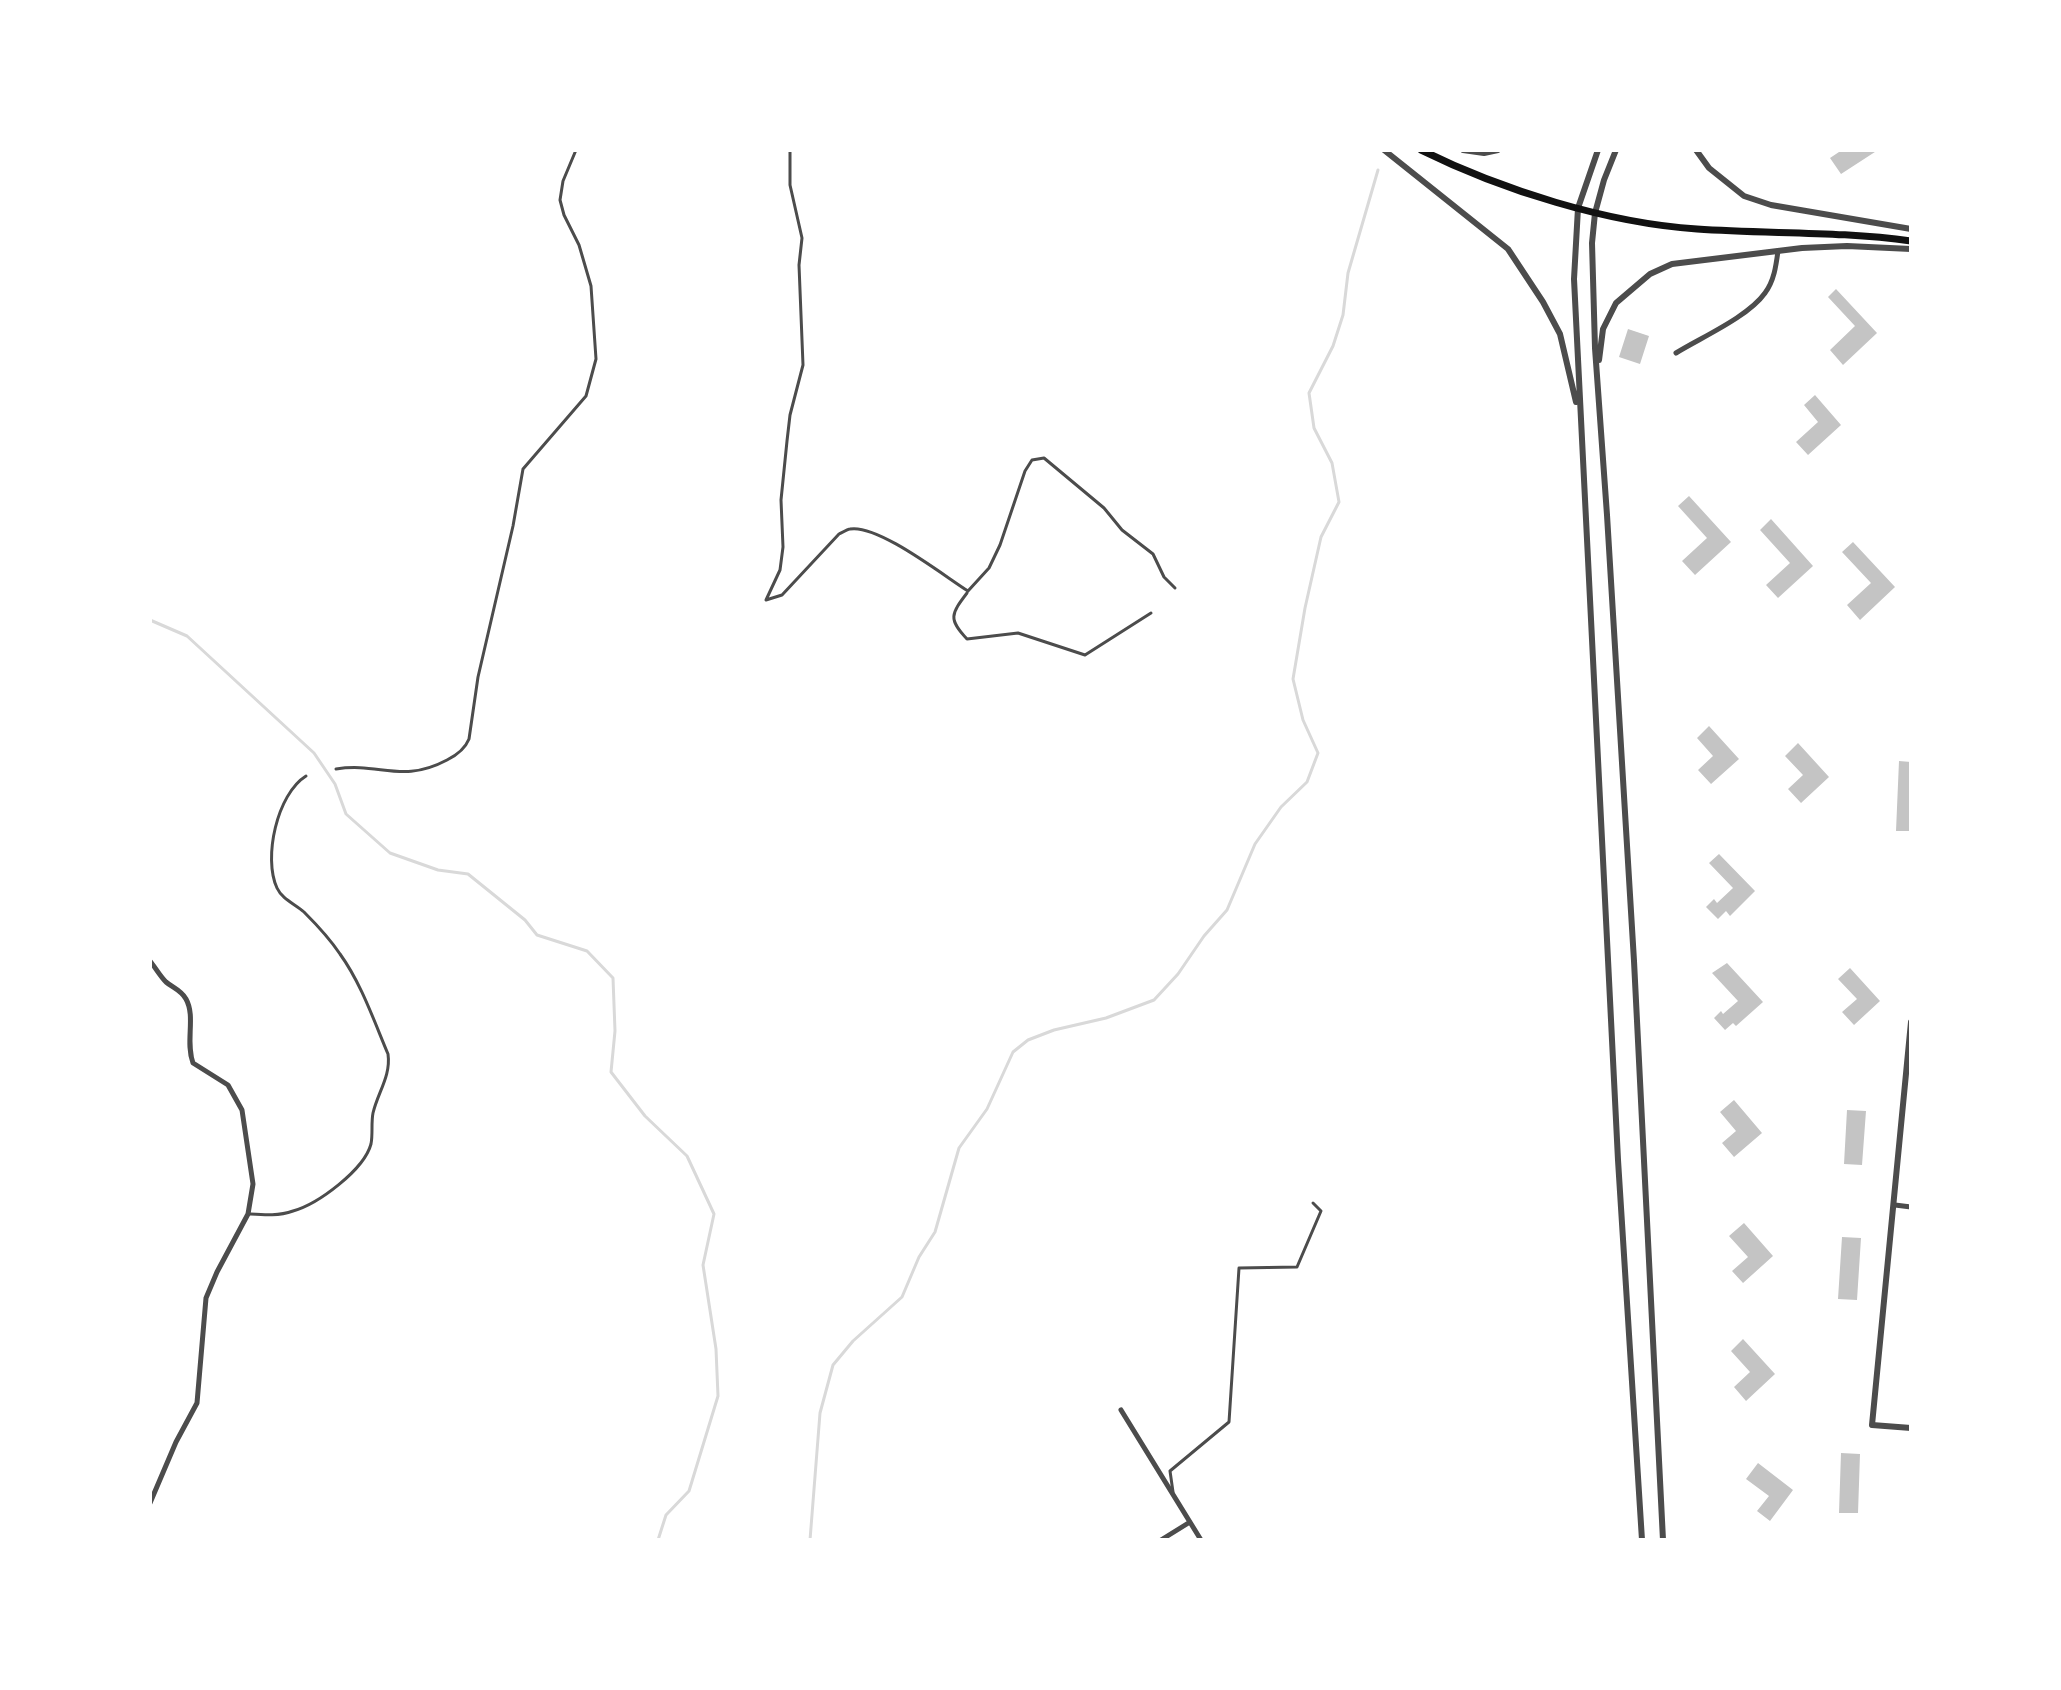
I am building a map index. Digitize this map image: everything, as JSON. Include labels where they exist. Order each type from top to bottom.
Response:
[{"type":"main road","points":[[1421,150],[1447,163],[1578,208],[1634,222],[1694,229],[1818,233],[1911,241]]},
{"type":"street","points":[[1384,150],[1508,249],[1560,334],[1580,423]]},
{"type":"street","points":[[1463,150],[1484,153],[1498,150]]},
{"type":"street","points":[[1598,150],[1578,208],[1574,279],[1618,1160],[1642,1540]]},
{"type":"street","points":[[1616,150],[1595,213],[1592,243],[1597,376],[1634,961],[1663,1540]]},
{"type":"street","points":[[1696,150],[1709,168],[1744,196],[1771,205],[1911,229]]},
{"type":"street","points":[[1597,376],[1603,329],[1616,303],[1650,274],[1672,264],[1847,246],[1911,249]]},
{"type":"street","points":[[1676,353],[1752,306],[1766,293],[1775,274],[1778,251]]},
{"type":"street","points":[[150,961],[165,981],[178,989],[187,1001],[191,1024],[187,1048],[193,1063],[228,1085],[242,1110],[253,1184],[248,1214],[206,1298],[197,1403],[176,1442],[150,1503]]},
{"type":"street","points":[[1911,1022],[1872,1425],[1911,1428]]},
{"type":"street","points":[[1895,1205],[1911,1207]]},
{"type":"street","points":[[1121,1410],[1201,1540]]},
{"type":"street","points":[[1161,1540],[1190,1522]]},
{"type":"lane","points":[[336,769],[371,768],[409,773],[423,770],[455,756],[469,739],[478,677],[523,469],[586,396],[596,359],[591,286],[579,245],[560,200],[563,181],[576,150]]},
{"type":"lane","points":[[790,150],[790,185],[802,238],[799,265],[803,365],[789,428],[781,500],[783,547],[780,570],[766,600],[782,595],[839,534],[849,529],[859,529],[892,542],[968,591]]},
{"type":"lane","points":[[1151,613],[1085,655],[1018,633],[967,639],[952,619],[955,608],[989,568],[1025,471],[1032,460],[1044,458],[1104,508],[1122,530],[1153,554],[1164,577],[1175,588]]},
{"type":"lane","points":[[248,1214],[272,1216],[294,1211],[312,1203],[349,1176],[371,1145],[373,1114],[389,1065],[388,1054],[341,954],[302,910],[277,889],[271,867],[277,817],[295,783],[306,776]]},
{"type":"lane","points":[[1174,1496],[1170,1471],[1229,1422],[1239,1268],[1297,1267],[1321,1211],[1313,1203]]},
{"type":"building","points":[[1842,150],[1878,150],[1841,174],[1830,158]]},
{"type":"building","points":[[1836,289],[1877,333],[1843,365],[1830,350],[1855,326],[1828,297]]},
{"type":"building","points":[[1628,329],[1649,336],[1640,364],[1619,357]]},
{"type":"building","points":[[1815,395],[1841,425],[1808,455],[1796,442],[1818,422],[1804,405]]},
{"type":"building","points":[[1689,496],[1731,542],[1695,575],[1682,561],[1707,538],[1678,506]]},
{"type":"building","points":[[1771,519],[1813,566],[1778,598],[1766,585],[1790,563],[1760,530]]},
{"type":"building","points":[[1853,542],[1895,587],[1860,620],[1847,605],[1871,583],[1842,552]]},
{"type":"building","points":[[1709,726],[1739,759],[1711,784],[1698,770],[1713,756],[1697,738]]},
{"type":"building","points":[[1798,743],[1829,777],[1801,803],[1788,789],[1803,775],[1785,756]]},
{"type":"building","points":[[1899,761],[1911,762],[1911,831],[1896,831]]},
{"type":"building","points":[[1719,854],[1755,891],[1730,916],[1726,911],[1718,919],[1706,907],[1714,899],[1717,903],[1733,888],[1709,863]]},
{"type":"building","points":[[1727,963],[1763,1002],[1736,1026],[1733,1023],[1725,1030],[1714,1018],[1738,1001],[1712,973]]},
{"type":"building","points":[[1850,968],[1880,1001],[1854,1025],[1842,1012],[1857,999],[1838,979]]},
{"type":"building","points":[[1734,1100],[1762,1133],[1734,1157],[1722,1143],[1736,1131],[1720,1112]]},
{"type":"building","points":[[1847,1110],[1866,1111],[1862,1165],[1844,1164]]},
{"type":"building","points":[[1744,1223],[1773,1256],[1743,1283],[1732,1271],[1748,1257],[1729,1236]]},
{"type":"building","points":[[1842,1237],[1861,1238],[1857,1300],[1838,1299]]},
{"type":"building","points":[[1743,1339],[1775,1374],[1746,1401],[1734,1387],[1750,1372],[1731,1351]]},
{"type":"building","points":[[1841,1453],[1860,1454],[1858,1513],[1839,1513]]},
{"type":"building","points":[[1758,1463],[1793,1490],[1770,1521],[1757,1511],[1769,1496],[1746,1479]]},
{"type":"waterway","points":[[810,1540],[820,1413],[833,1365],[853,1341],[902,1297],[919,1257],[935,1232],[959,1148],[987,1109],[1013,1052],[1028,1040],[1054,1030],[1106,1018],[1154,1000],[1227,910],[1255,844],[1281,807],[1307,782],[1318,753],[1303,720],[1293,679],[1321,537],[1339,502],[1332,463],[1314,428],[1309,393],[1333,346],[1343,315],[1348,273],[1378,170]]},
{"type":"waterway","points":[[150,620],[187,636],[314,753],[335,784],[346,814],[390,853],[438,870],[468,874],[525,920],[537,935],[587,951],[613,978],[615,1031],[611,1072],[645,1116],[687,1156],[714,1214],[703,1265],[716,1349],[718,1396],[689,1491],[666,1515],[658,1540]]}]
